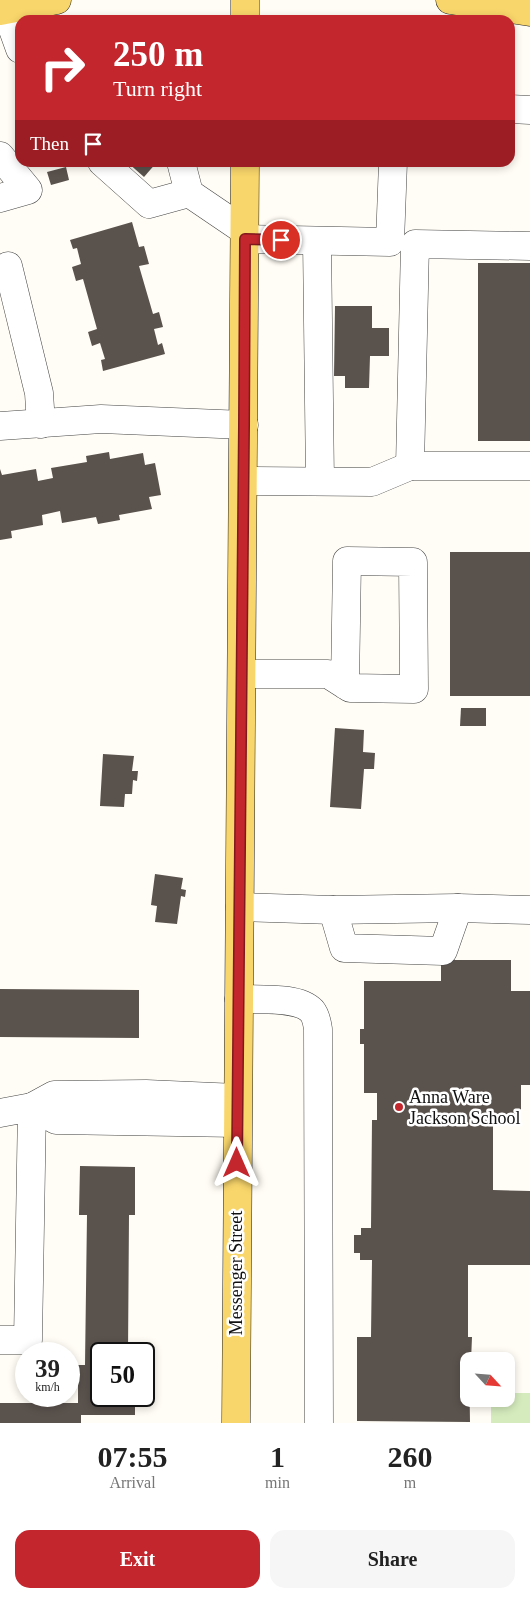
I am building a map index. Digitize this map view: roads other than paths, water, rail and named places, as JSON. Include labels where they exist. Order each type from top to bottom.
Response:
[{"type":"main road","points":[[245,0],[245,15]]},
{"type":"main road","points":[[450,0],[530,12]]},
{"type":"main road","points":[[3,10],[47,1]]},
{"type":"main road","name":"Messenger Street","points":[[236,1423],[245,167]]},
{"type":"street","points":[[3,10],[15,38]]},
{"type":"street","points":[[515,109],[530,110]]},
{"type":"street","points":[[0,156],[28,190],[0,198]]},
{"type":"street","points":[[108,167],[149,204],[189,193]]},
{"type":"street","points":[[181,167],[189,193],[245,235],[317,241],[530,246]]},
{"type":"street","points":[[394,167],[402,243],[410,466]]},
{"type":"street","points":[[317,241],[320,481]]},
{"type":"street","points":[[8,266],[39,393],[41,424]]},
{"type":"street","points":[[0,426],[101,419],[244,426]]},
{"type":"street","points":[[244,481],[372,482],[410,466],[530,466]]},
{"type":"street","points":[[242,674],[328,674],[345,685],[350,688],[414,689],[412,562],[347,561],[345,685]]},
{"type":"street","points":[[240,907],[333,910],[458,908],[530,910]]},
{"type":"street","points":[[333,910],[344,948],[443,951],[458,908]]},
{"type":"street","points":[[239,999],[295,1002],[311,1010],[317,1019],[319,1423]]},
{"type":"street","points":[[0,1113],[32,1107],[54,1095],[62,1094],[146,1094],[237,1111]]},
{"type":"street","points":[[0,1340],[28,1340],[32,1107]]},
{"type":"place","name":"Anna Ware Jackson School","points":[[399,1107]]}]
